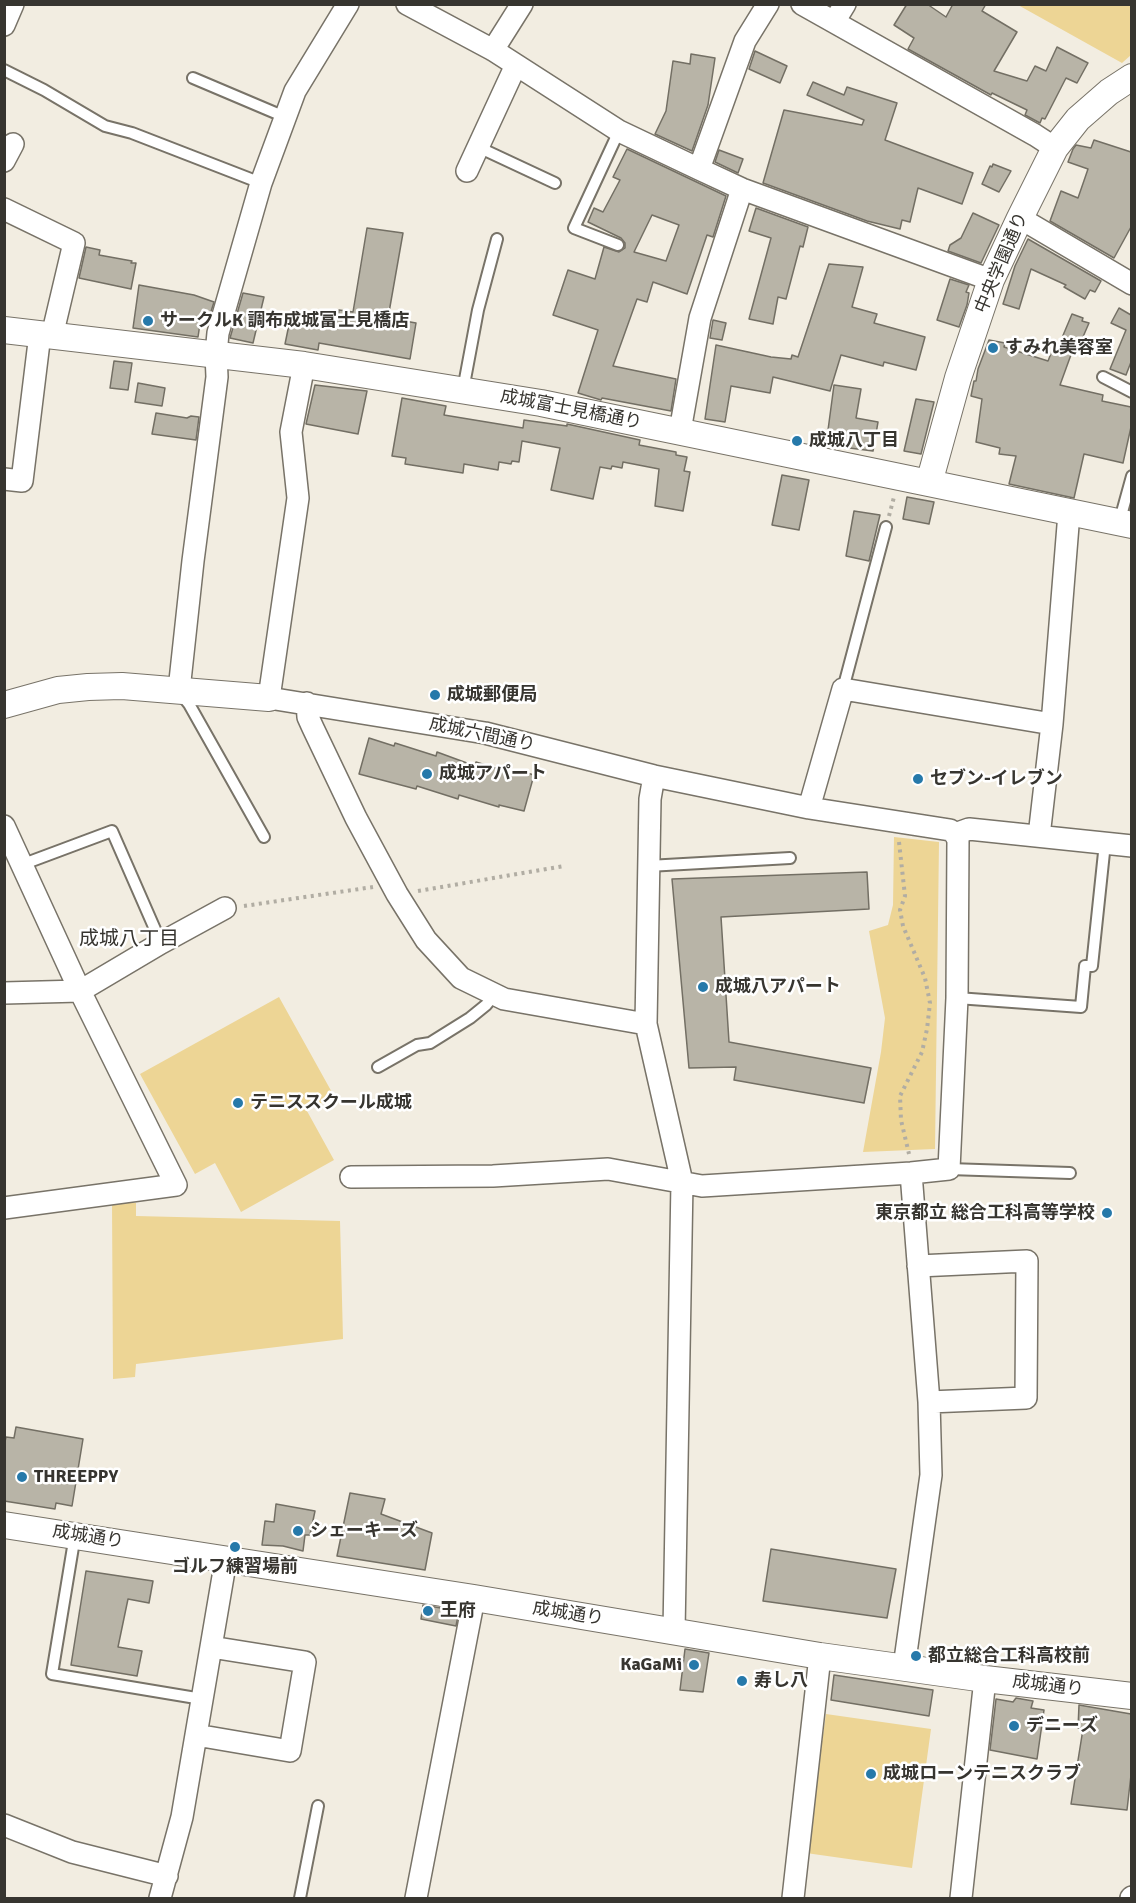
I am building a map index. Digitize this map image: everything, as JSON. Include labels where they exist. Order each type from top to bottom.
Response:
[{"type":"street","points":[[4,25],[13,4]]},
{"type":"street","points":[[178,690],[217,377],[218,333],[261,183],[295,91],[348,4]]},
{"type":"street","points":[[407,4],[493,50],[619,131],[699,170],[742,189],[991,280]]},
{"type":"street","points":[[493,50],[522,4]]},
{"type":"street","points":[[699,170],[745,41],[768,4]]},
{"type":"street","points":[[802,4],[839,13],[1055,148]]},
{"type":"street","points":[[467,171],[516,65]]},
{"type":"street","name":"中央学園通り","points":[[929,483],[958,378],[991,280],[1020,218],[1055,148],[1078,119],[1109,92],[1131,77]]},
{"type":"street","points":[[680,430],[700,318],[742,189]]},
{"type":"street","points":[[4,209],[74,243],[46,335],[22,481],[4,479]]},
{"type":"street","points":[[1020,218],[1131,284]]},
{"type":"street","name":"成城富士見橋通り","points":[[4,330],[304,365],[463,390],[680,430],[1125,524]]},
{"type":"street","points":[[269,698],[298,498],[291,432],[304,365]]},
{"type":"street","points":[[1039,836],[1052,724],[1069,513]]},
{"type":"street","name":"成城六間通り","points":[[4,705],[58,690],[122,686],[307,703],[485,733],[654,776],[809,808],[950,830],[955,834]]},
{"type":"street","points":[[809,808],[843,689],[1052,724]]},
{"type":"street","points":[[307,703],[310,723],[356,818],[397,894],[426,939],[461,978],[504,999],[646,1024]]},
{"type":"street","points":[[654,776],[650,798],[646,1024],[682,1182],[674,1631]]},
{"type":"street","points":[[4,825],[80,991],[176,1185],[4,1208]]},
{"type":"street","points":[[351,1177],[493,1176],[608,1169],[702,1186],[911,1166],[950,1169],[957,998],[958,840],[955,834],[969,829],[1131,846]]},
{"type":"street","points":[[4,993],[80,991],[225,908]]},
{"type":"street","points":[[904,1667],[931,1475],[929,1402],[911,1166]]},
{"type":"street","points":[[918,1266],[1027,1261],[1026,1398],[929,1402]]},
{"type":"street","name":"成城通り","points":[[4,1525],[474,1598],[820,1656],[1131,1696]]},
{"type":"street","points":[[160,1899],[182,1817],[226,1559]]},
{"type":"street","points":[[416,1899],[474,1598]]},
{"type":"street","points":[[196,1735],[290,1751],[302,1684],[305,1662],[211,1647]]},
{"type":"street","points":[[793,1899],[820,1656]]},
{"type":"street","points":[[961,1899],[985,1679]]},
{"type":"street","points":[[4,1826],[72,1852],[167,1875]]},
{"type":"lane","points":[[4,70],[44,90],[105,126],[132,133],[261,183]]},
{"type":"lane","points":[[193,78],[285,117]]},
{"type":"lane","points":[[618,245],[574,228],[619,131]]},
{"type":"lane","points":[[478,147],[555,183]]},
{"type":"lane","points":[[463,390],[478,310],[497,239]]},
{"type":"lane","points":[[1103,377],[1131,392]]},
{"type":"lane","points":[[1125,524],[1131,476]]},
{"type":"lane","points":[[843,689],[886,527]]},
{"type":"lane","points":[[178,690],[189,704],[264,837]]},
{"type":"lane","points":[[21,865],[112,831],[161,943]]},
{"type":"lane","points":[[957,998],[1081,1007],[1085,966],[1092,966],[1105,843]]},
{"type":"lane","points":[[648,866],[790,858]]},
{"type":"lane","points":[[378,1067],[417,1045],[430,1043],[470,1018],[495,994]]},
{"type":"lane","points":[[950,1169],[1070,1173]]},
{"type":"lane","points":[[75,1535],[52,1674],[202,1699]]},
{"type":"lane","points":[[300,1899],[318,1806]]},
{"type":"path","points":[[886,527],[900,476]]},
{"type":"path","points":[[900,835],[905,896],[900,910],[903,926],[925,978],[930,1003],[922,1052],[903,1090],[899,1104],[911,1166]]},
{"type":"shaded area","points":[[1018,5],[1131,5],[1131,55],[1122,63]]},
{"type":"shaded area","points":[[894,837],[939,842],[935,1149],[863,1152],[885,1018],[869,931],[888,925],[893,905]]},
{"type":"shaded area","name":"テニススクール成城","points":[[279,997],[334,1096],[307,1111],[334,1160],[241,1212],[215,1163],[195,1174],[140,1074]]},
{"type":"shaded area","points":[[112,1203],[136,1203],[136,1216],[340,1221],[343,1339],[136,1364],[135,1377],[113,1379]]},
{"type":"shaded area","name":"成城ローンテニスクラブ","points":[[826,1714],[931,1729],[912,1868],[806,1853]]},
{"type":"building","points":[[907,4],[927,4],[946,17],[953,4],[986,4],[982,11],[1017,32],[994,71],[1027,81],[1035,66],[1046,71],[1057,47],[1088,63],[1077,83],[1066,78],[1045,119],[1042,118],[1040,123],[1025,115],[1027,110],[992,93],[991,95],[908,49],[914,38],[894,25]]},
{"type":"building","points":[[755,51],[787,66],[780,83],[749,69]]},
{"type":"building","points":[[691,54],[715,58],[708,105],[692,151],[655,134],[666,111],[673,61],[690,64]]},
{"type":"building","points":[[813,82],[844,95],[847,87],[897,103],[885,140],[973,173],[962,204],[918,188],[910,222],[902,220],[900,229],[867,221],[763,183],[784,110],[862,125],[864,120],[807,95]]},
{"type":"building","points":[[1094,140],[1131,152],[1131,227],[1114,258],[1050,221],[1061,191],[1078,198],[1088,169],[1068,162],[1073,149],[1076,145],[1091,148]]},
{"type":"building","points":[[627,149],[726,196],[713,237],[707,235],[687,294],[653,282],[647,302],[637,299],[613,366],[676,379],[671,411],[602,398],[601,400],[578,393],[598,330],[553,315],[568,270],[595,279],[604,247],[619,252],[625,248],[625,243],[621,238],[588,222],[594,208],[603,212],[620,180],[613,177]],"holes":[[[652,215],[679,225],[666,261],[634,252]]]},
{"type":"building","points":[[719,150],[743,159],[738,173],[715,162]]},
{"type":"building","points":[[993,164],[1011,171],[999,192],[982,184]]},
{"type":"building","points":[[756,208],[808,227],[803,247],[800,246],[786,299],[778,297],[773,324],[749,319],[771,238],[749,231]]},
{"type":"building","points":[[973,213],[999,225],[981,263],[948,251],[950,245],[961,238]]},
{"type":"building","points":[[367,228],[403,233],[388,318],[416,323],[410,359],[319,343],[318,350],[285,344],[291,315],[336,325],[339,310],[353,312]]},
{"type":"building","points":[[1028,239],[1101,281],[1095,292],[1090,290],[1085,299],[1064,287],[1066,285],[1031,269],[1019,309],[1003,304],[1015,266]]},
{"type":"building","points":[[86,247],[100,250],[99,255],[136,263],[131,289],[79,278]]},
{"type":"building","points":[[829,264],[863,267],[852,307],[877,314],[874,323],[925,337],[916,370],[884,362],[883,366],[841,355],[830,391],[773,377],[770,393],[731,386],[725,422],[705,419],[716,345],[771,357],[791,359],[792,355],[798,357]]},
{"type":"building","points":[[950,279],[969,285],[966,292],[969,293],[967,305],[959,327],[937,320]]},
{"type":"building","points":[[139,285],[194,295],[214,302],[209,318],[201,317],[198,337],[133,328]]},
{"type":"building","points":[[243,293],[264,297],[253,343],[230,338]]},
{"type":"building","points":[[1119,308],[1131,315],[1131,362],[1126,375],[1110,369],[1126,330],[1111,323]]},
{"type":"building","points":[[1072,314],[1089,323],[1076,353],[1072,352],[1060,385],[1103,395],[1102,401],[1131,407],[1131,427],[1123,463],[1084,454],[1074,498],[1009,484],[1016,456],[999,454],[1000,448],[976,442],[982,399],[971,396],[989,340],[1005,343],[1004,347],[1048,361],[1052,351],[1056,352]]},
{"type":"building","points":[[713,320],[726,323],[722,340],[710,338]]},
{"type":"building","points":[[114,361],[132,363],[128,390],[110,388]]},
{"type":"building","points":[[138,383],[165,388],[162,406],[135,402]]},
{"type":"building","points":[[315,385],[367,391],[358,434],[306,424]]},
{"type":"building","points":[[834,385],[861,389],[856,418],[878,422],[873,451],[826,445]]},
{"type":"building","points":[[402,398],[446,406],[444,415],[523,428],[524,420],[567,426],[567,424],[640,440],[639,445],[676,452],[676,455],[687,457],[684,471],[690,472],[683,511],[655,506],[659,469],[623,462],[622,468],[600,467],[593,499],[551,490],[560,448],[522,441],[519,462],[512,461],[511,464],[499,462],[498,470],[464,464],[463,473],[405,464],[406,458],[392,456]]},
{"type":"building","points":[[916,399],[934,402],[921,454],[904,451]]},
{"type":"building","points":[[156,413],[187,418],[199,417],[196,440],[152,434]]},
{"type":"building","points":[[782,475],[809,480],[799,530],[772,525]]},
{"type":"building","points":[[907,497],[934,502],[929,524],[903,519]]},
{"type":"building","points":[[854,511],[880,515],[869,561],[846,556]]},
{"type":"building","name":"成城アパート","points":[[369,738],[394,746],[395,743],[436,756],[437,752],[475,766],[476,762],[515,774],[517,770],[534,775],[524,811],[499,805],[499,807],[459,795],[458,799],[417,786],[416,789],[359,774]]},
{"type":"building","name":"成城八アパート","points":[[867,872],[869,909],[721,917],[729,1042],[871,1068],[864,1103],[734,1080],[736,1067],[689,1068],[672,879]]},
{"type":"building","points":[[16,1427],[83,1439],[72,1506],[56,1503],[55,1509],[4,1501],[4,1446],[6,1437],[14,1438]]},
{"type":"building","points":[[350,1493],[385,1499],[381,1514],[432,1533],[425,1570],[337,1556]]},
{"type":"building","points":[[276,1504],[315,1511],[310,1535],[305,1535],[303,1551],[283,1546],[262,1545],[265,1521],[274,1522]]},
{"type":"building","points":[[771,1549],[896,1569],[887,1618],[763,1601]]},
{"type":"building","points":[[86,1571],[153,1581],[149,1603],[128,1599],[118,1647],[142,1651],[137,1676],[71,1665]]},
{"type":"building","points":[[423,1605],[459,1611],[456,1626],[421,1619]]},
{"type":"building","points":[[685,1649],[709,1653],[703,1692],[680,1690]]},
{"type":"building","points":[[834,1675],[933,1690],[929,1716],[831,1700]]},
{"type":"building","points":[[1016,1698],[1033,1701],[1031,1708],[1044,1710],[1037,1759],[990,1750],[996,1699],[1013,1702]]},
{"type":"building","points":[[1079,1705],[1131,1714],[1131,1775],[1127,1810],[1071,1804],[1083,1729],[1078,1728]]},
{"type":"place","name":"サークルK 調布成城富士見橋店","points":[[148,321]]},
{"type":"place","name":"すみれ美容室","points":[[993,348]]},
{"type":"place","name":"成城八丁目","points":[[797,441]]},
{"type":"place","name":"成城郵便局","points":[[435,695]]},
{"type":"place","name":"成城アパート","points":[[427,774]]},
{"type":"place","name":"セブン-イレブン","points":[[918,779]]},
{"type":"place","name":"成城八アパート","points":[[703,987]]},
{"type":"place","name":"テニススクール成城","points":[[238,1103]]},
{"type":"place","name":"東京都立 総合工科高等学校","points":[[1107,1213]]},
{"type":"place","name":"THREEPPY","points":[[22,1477]]},
{"type":"place","name":"シェーキーズ","points":[[298,1531]]},
{"type":"place","name":"ゴルフ練習場前","points":[[235,1547]]},
{"type":"place","name":"王府","points":[[428,1611]]},
{"type":"place","name":"都立総合工科高校前","points":[[916,1656]]},
{"type":"place","name":"KaGaMi","points":[[694,1665]]},
{"type":"place","name":"寿し八","points":[[742,1681]]},
{"type":"place","name":"デニーズ","points":[[1014,1726]]},
{"type":"place","name":"成城ローンテニスクラブ","points":[[871,1774]]},
{"type":"district","name":"成城八丁目","points":[[129,940]]}]
